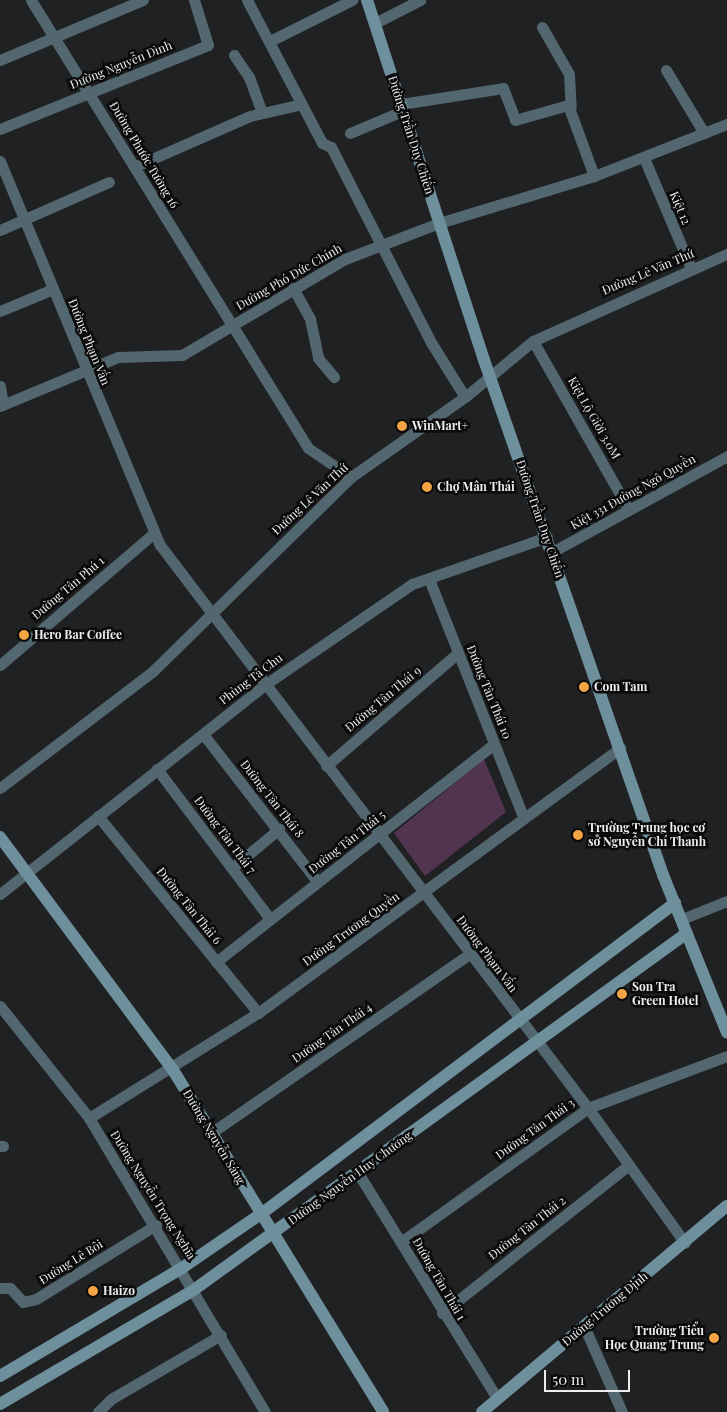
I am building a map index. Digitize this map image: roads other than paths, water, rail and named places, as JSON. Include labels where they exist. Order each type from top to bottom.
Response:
[{"type":"street","name":"Đường Phước Tường 16","points":[[31,0],[136,166],[231,326],[308,448],[351,477]]},
{"type":"street","points":[[0,60],[143,0]]},
{"type":"street","name":"Đường Nguyễn Đình","points":[[0,129],[208,45],[194,0]]},
{"type":"street","points":[[247,0],[270,40],[322,143],[330,147],[381,246],[465,397]]},
{"type":"street","points":[[270,40],[352,0]]},
{"type":"street","name":"Đường Trần Duy Chiến","points":[[367,0],[490,378],[675,903],[727,1033]]},
{"type":"street","points":[[375,23],[420,0]]},
{"type":"street","points":[[542,26],[569,74],[571,107],[594,176]]},
{"type":"street","points":[[234,55],[249,77],[262,113]]},
{"type":"street","points":[[666,70],[704,134]]},
{"type":"street","points":[[350,133],[402,108],[503,88],[515,120],[571,107]]},
{"type":"street","points":[[136,166],[262,113],[302,104]]},
{"type":"street","name":"Đường Phó Đức Chính","points":[[1,405],[118,357],[182,355],[293,288],[381,246],[439,223],[594,176],[727,124]]},
{"type":"street","name":"Kiệt 12","points":[[644,158],[691,268]]},
{"type":"street","name":"Đường Phạm Vấn","points":[[0,161],[154,533],[263,686],[425,892],[468,955],[539,1043],[588,1108],[685,1243]]},
{"type":"street","points":[[0,230],[109,182]]},
{"type":"street","name":"Đường Lê Văn Thứ","points":[[0,788],[153,670],[351,477],[465,397],[532,341],[691,268],[727,254]]},
{"type":"street","points":[[293,288],[310,318],[318,358],[334,377]]},
{"type":"street","points":[[0,311],[53,289]]},
{"type":"street","name":"Kiệt Lộ Giời 3.0M","points":[[532,341],[630,510]]},
{"type":"street","points":[[0,386],[1,405]]},
{"type":"street","name":"Kiệt 331 Đường Ngô Quyền","points":[[552,552],[727,456]]},
{"type":"street","name":"Đường Tân Phú 1","points":[[0,665],[154,533]]},
{"type":"street","name":"Phùng Tả Chu","points":[[0,894],[263,686],[412,584],[547,537]]},
{"type":"street","name":"Đường Tân Thái 10","points":[[429,579],[523,816]]},
{"type":"street","name":"Đường Tân Thái 9","points":[[326,766],[458,653]]},
{"type":"street","name":"Đường Tân Thái 8","points":[[203,734],[279,829],[318,882]]},
{"type":"street","name":"Đường Tân Thái 5","points":[[216,962],[494,744]]},
{"type":"street","name":"Đường Trương Quyền","points":[[89,1118],[173,1070],[258,1013],[425,892],[523,816],[620,748]]},
{"type":"street","name":"Đường Tân Thái 7","points":[[157,769],[234,867],[270,919]]},
{"type":"street","name":"Đường Tân Thái 6","points":[[98,816],[258,1013]]},
{"type":"street","points":[[234,867],[279,829]]},
{"type":"street","name":"Đường Nguyễn Sáng","points":[[0,837],[25,875],[173,1070],[383,1412]]},
{"type":"street","points":[[682,919],[727,901]]},
{"type":"street","name":"Đường Nguyễn Huy Chương","points":[[0,1376],[182,1268],[261,1214],[521,1021],[675,903]]},
{"type":"street","name":"Đường Nguyễn Huy Chương","points":[[0,1404],[195,1289],[539,1043],[688,933]]},
{"type":"street","name":"Đường Tân Thái 4","points":[[211,1133],[468,955]]},
{"type":"street","name":"Đường Nguyễn Trọng Nghĩa","points":[[0,1006],[89,1118],[195,1289],[265,1412]]},
{"type":"street","name":"Đường Tân Thái 3","points":[[401,1242],[588,1108],[727,1056]]},
{"type":"street","name":"Đường Tân Thái 2","points":[[442,1312],[629,1165]]},
{"type":"street","name":"Đường Tân Thái 1","points":[[358,1173],[442,1312],[497,1398]]},
{"type":"street","name":"Đường Trương Định","points":[[482,1412],[727,1206]]},
{"type":"street","name":"Đường Lê Bôi","points":[[0,1288],[10,1288],[23,1302],[36,1299],[156,1226]]},
{"type":"street","points":[[584,1326],[622,1412]]},
{"type":"street","points":[[98,1412],[110,1400],[221,1335]]},
{"type":"place","name":"WinMart+","points":[[402,426]]},
{"type":"place","name":"Chợ Mân Thái","points":[[427,487]]},
{"type":"place","name":"Hero Bar Coffee","points":[[24,635]]},
{"type":"place","name":"Com Tam","points":[[584,687]]},
{"type":"place","name":"Trường Trung học cơ sở Nguyễn Chí Thanh","points":[[578,835]]},
{"type":"place","name":"Son Tra Green Hotel","points":[[622,994]]},
{"type":"place","name":"Haizo","points":[[93,1291]]},
{"type":"place","name":"Trường Tiểu Học Quang Trung","points":[[714,1338]]}]
